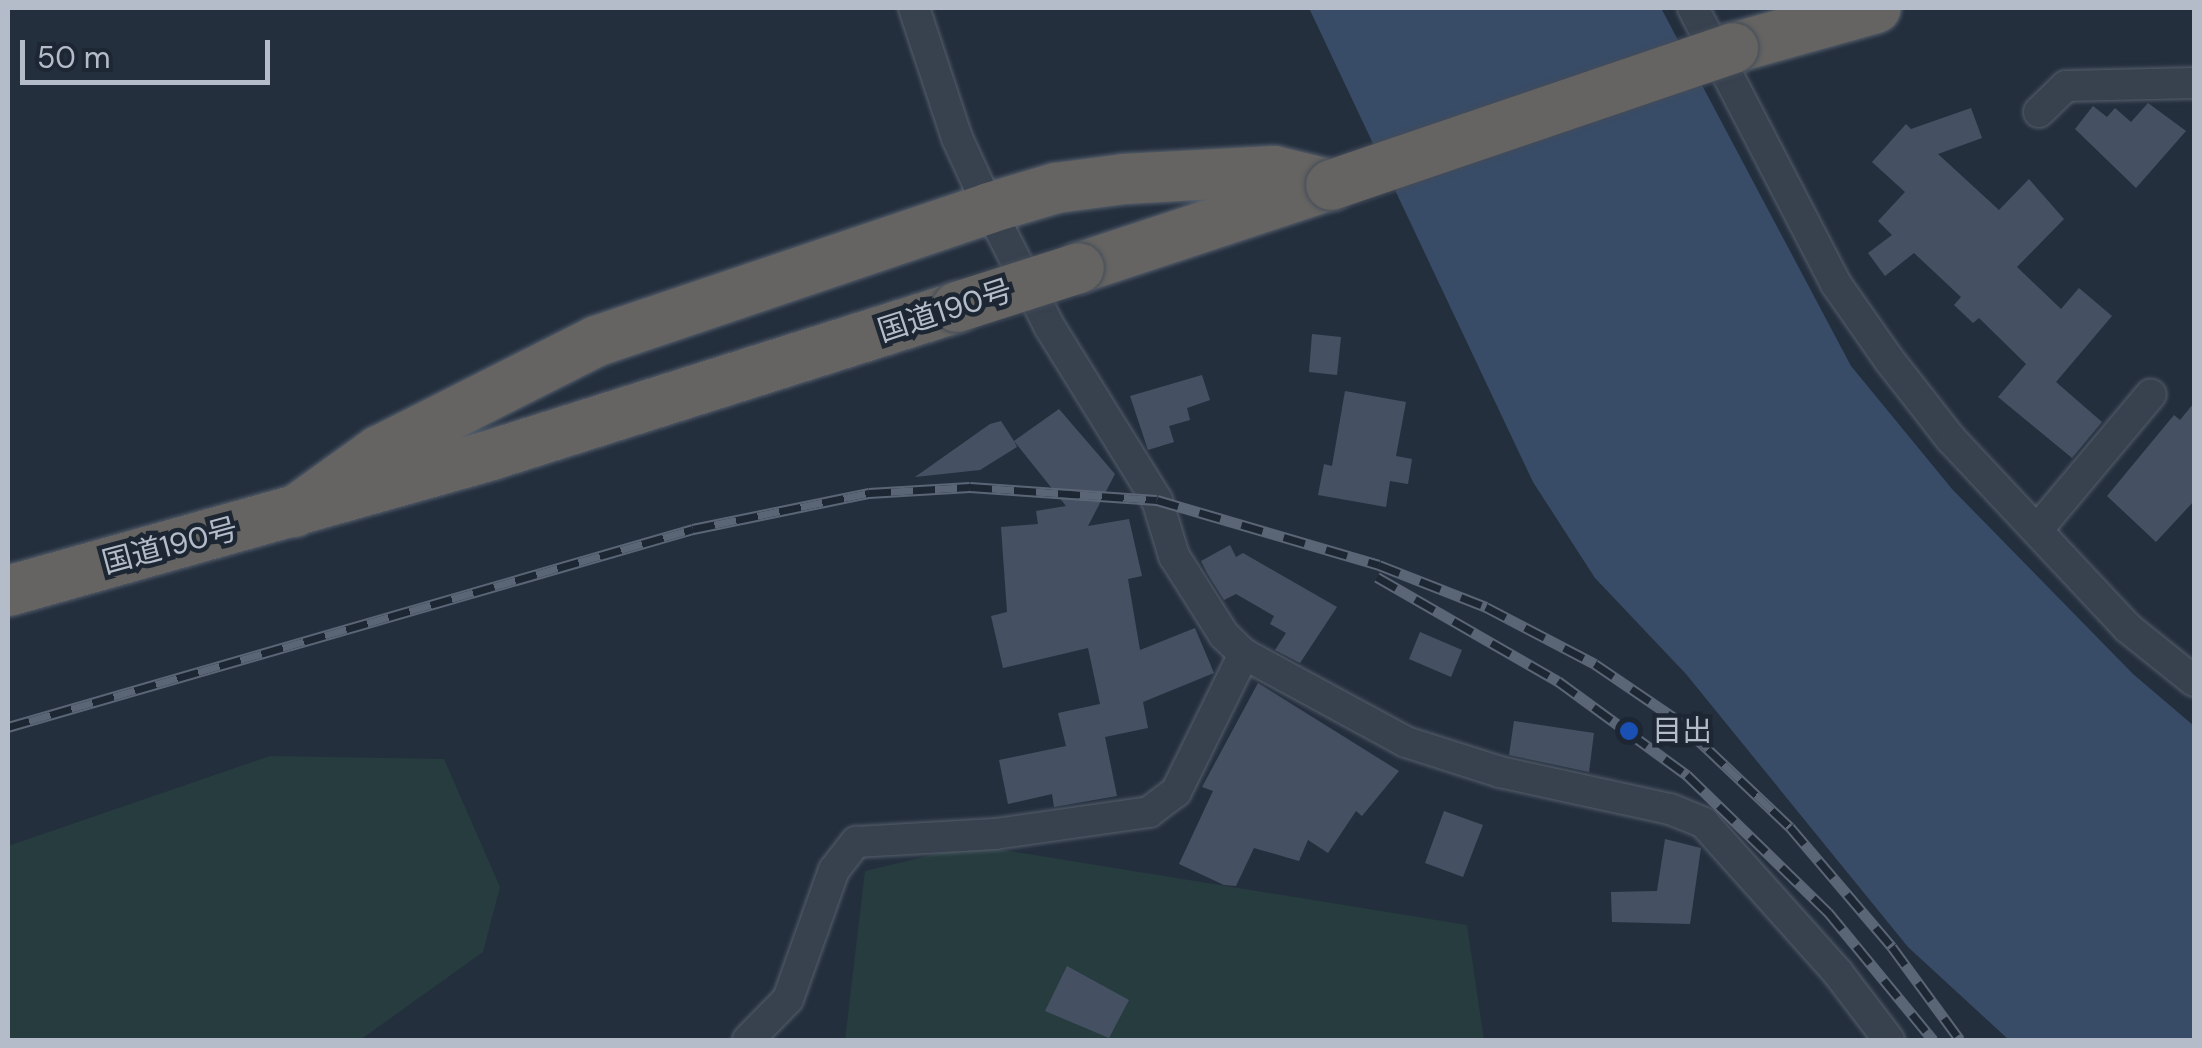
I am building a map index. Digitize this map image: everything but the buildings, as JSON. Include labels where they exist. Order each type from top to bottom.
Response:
[{"type":"highway","points":[[1733,48],[1772,8]]},
{"type":"highway","name":"国道190号","points":[[8,591],[294,512],[956,307],[1332,185],[1733,48],[1876,8]]},
{"type":"highway","points":[[294,512],[379,450],[598,341],[988,208],[1056,188],[1124,179],[1274,171],[1332,185]]},
{"type":"street","points":[[914,8],[957,138],[988,208],[1049,326],[1157,500],[1174,556],[1201,605],[1244,654],[1406,742],[1500,772],[1670,808],[1704,823],[1838,973],[1889,1040]]},
{"type":"street","points":[[1694,8],[1836,284],[1951,439],[2128,628],[2194,681]]},
{"type":"street","points":[[2039,112],[2066,86],[2194,83]]},
{"type":"street","points":[[2037,530],[2151,394]]},
{"type":"street","points":[[748,1040],[788,999],[834,870],[856,842],[995,834],[1149,812],[1176,792],[1244,654]]},
{"type":"green space","points":[[270,756],[444,759],[500,887],[483,952],[360,1040],[8,1040],[8,846]]},
{"type":"green space","points":[[973,845],[1467,925],[1484,1040],[845,1040],[865,871]]},
{"type":"water","points":[[1309,8],[1661,8],[1851,366],[1952,489],[2133,674],[2194,726],[2194,1040],[2009,1040],[1908,947],[1686,674],[1595,578],[1533,482]]},
{"type":"railway","points":[[8,727],[693,529],[869,493],[970,487],[1157,500],[1379,565],[1486,607],[1595,664],[1676,719],[1790,827],[1892,947],[1960,1040]]},
{"type":"railway","points":[[1377,577],[1558,681],[1687,775],[1828,912],[1933,1040]]},
{"type":"place","name":"目出","points":[[1629,731]]}]
